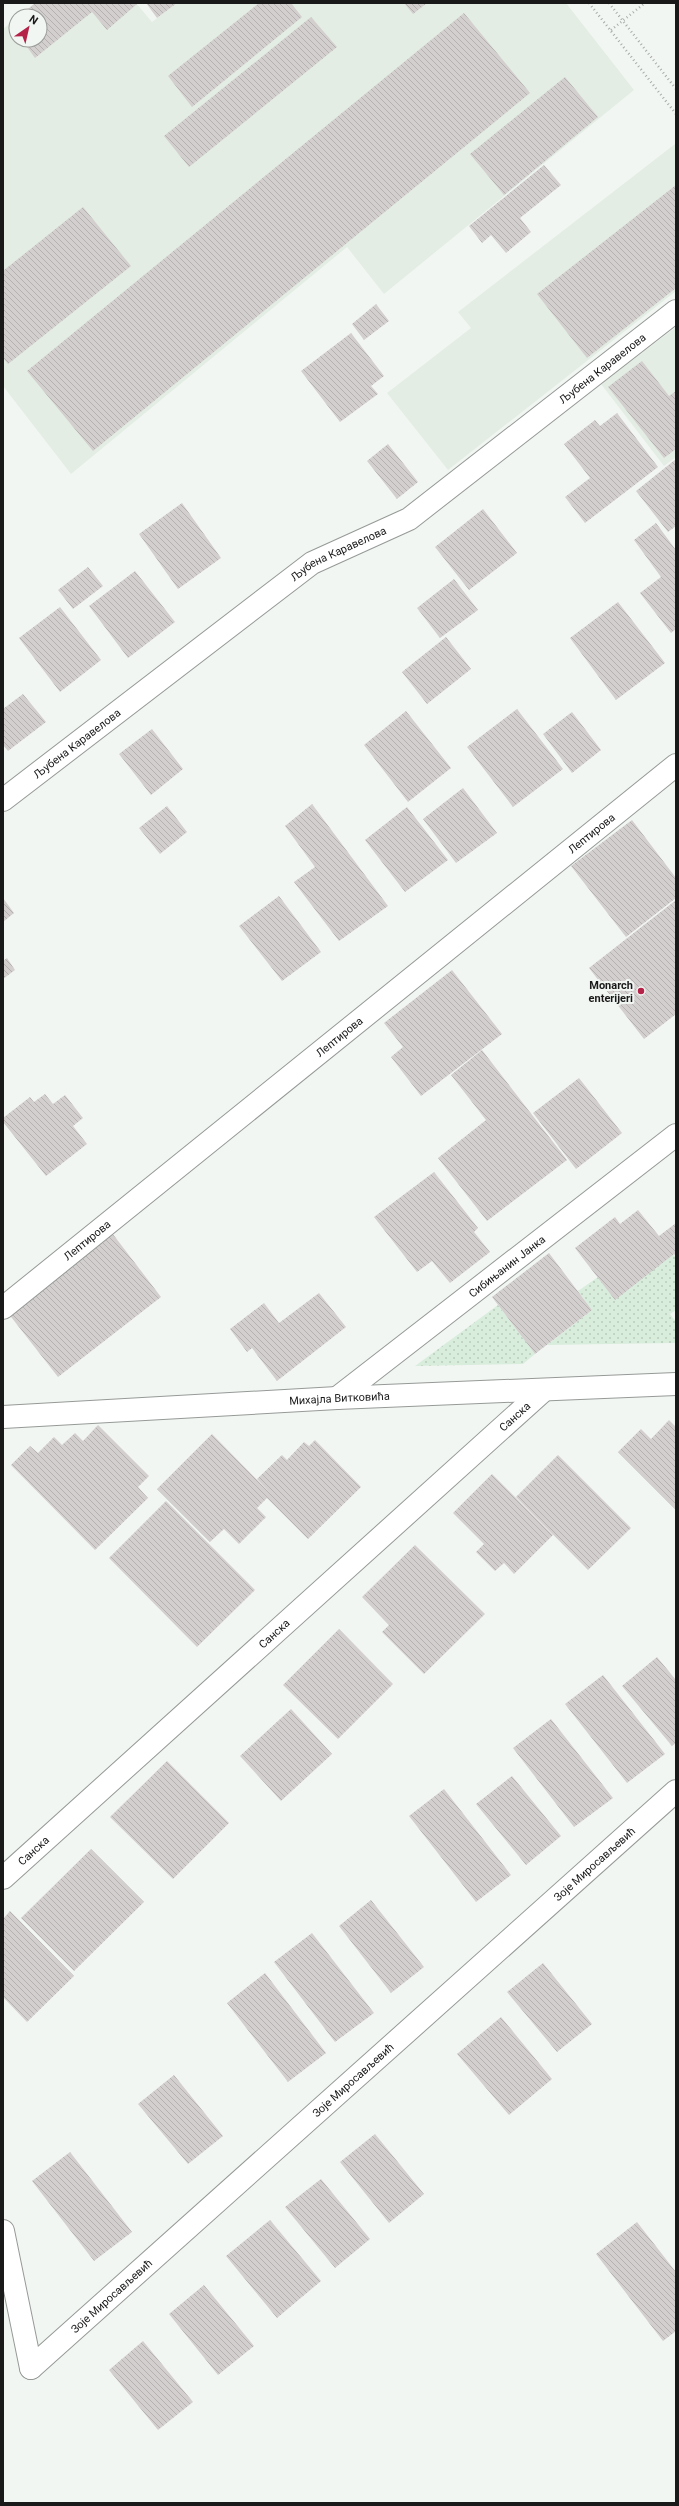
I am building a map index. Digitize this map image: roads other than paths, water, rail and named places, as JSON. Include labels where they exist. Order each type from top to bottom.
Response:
[{"type":"street","name":"Љубена Каравелова","points":[[3,800],[312,563],[409,519],[676,311]]},
{"type":"street","name":"Лептирова","points":[[3,1308],[676,765]]},
{"type":"street","name":"Сибињанин Јанка","points":[[337,1398],[676,1135]]},
{"type":"street","name":"Михајла Витковића","points":[[3,1416],[337,1398],[676,1384]]},
{"type":"street","name":"Санска","points":[[3,1878],[544,1390]]},
{"type":"street","name":"Зоје Миросављевић","points":[[3,2230],[31,2368],[676,1791]]},
{"type":"place","name":"Monarch enterijeri","points":[[641,991]]}]
